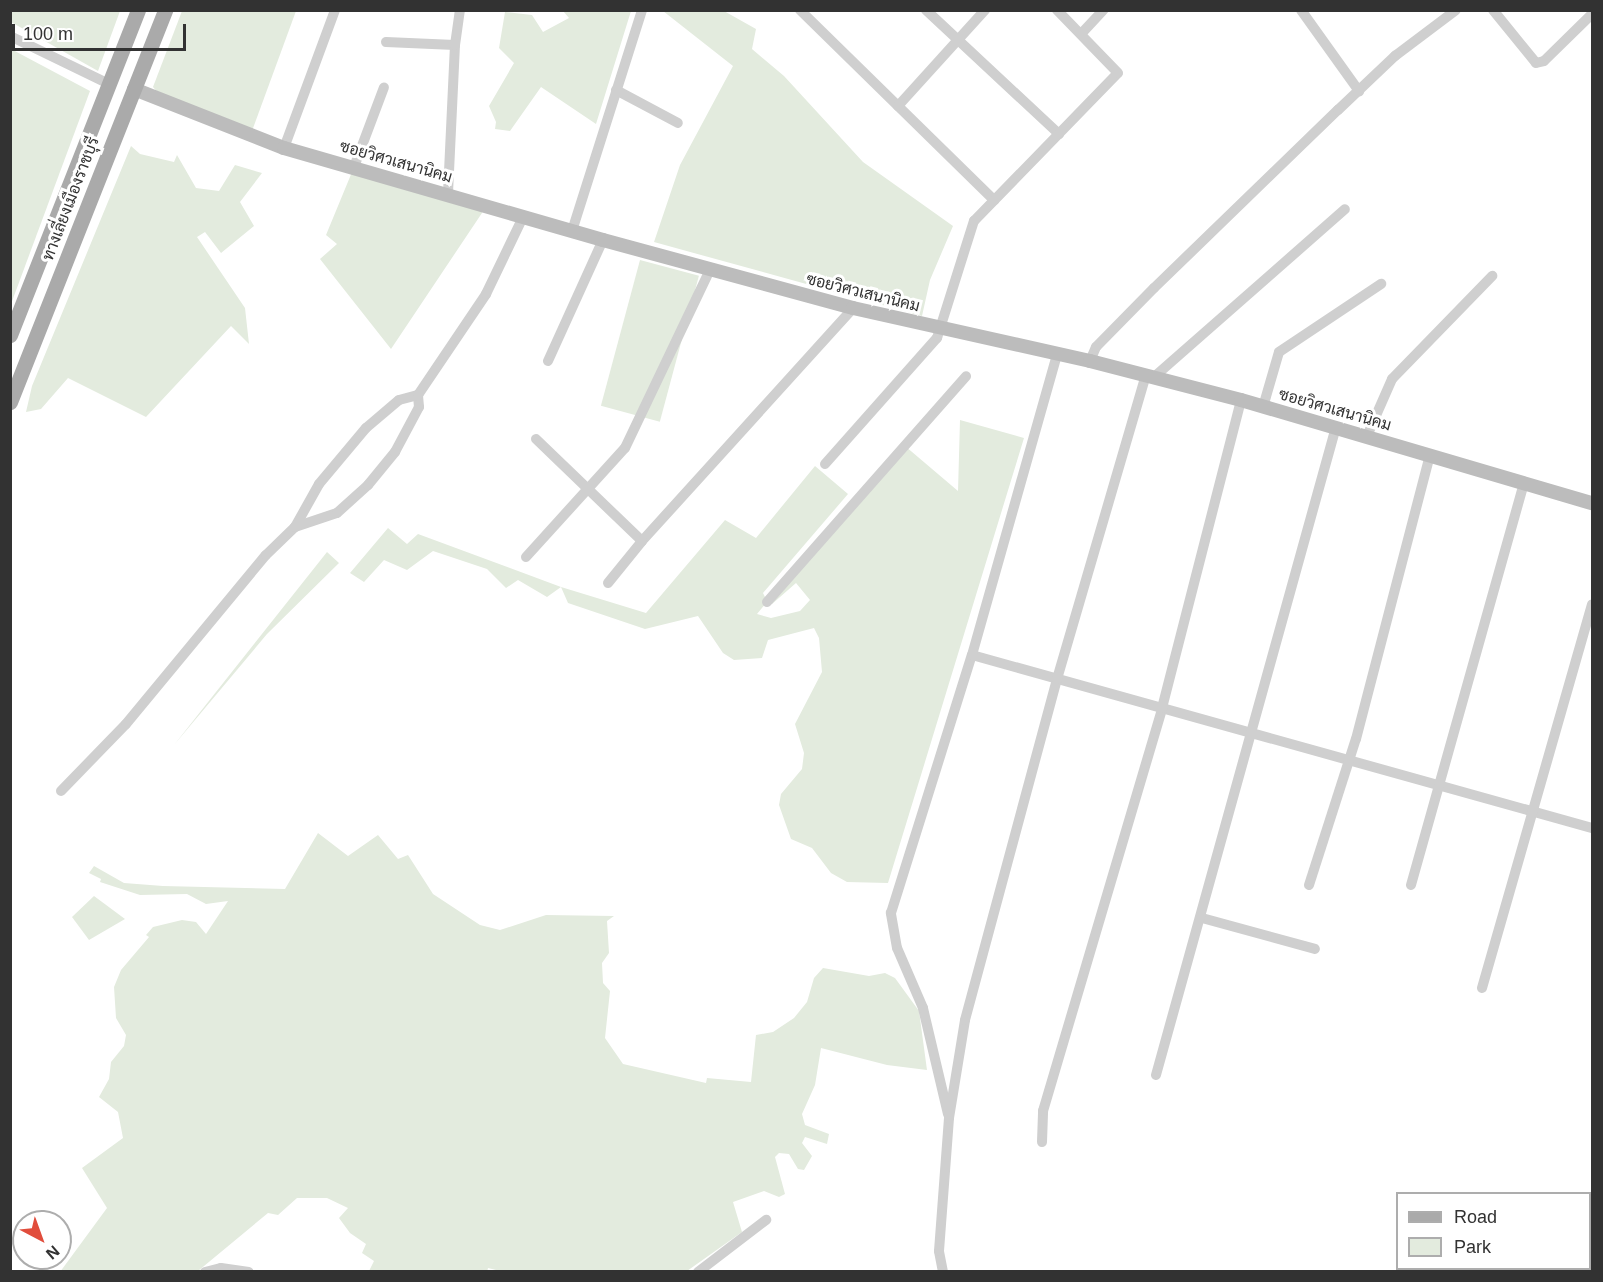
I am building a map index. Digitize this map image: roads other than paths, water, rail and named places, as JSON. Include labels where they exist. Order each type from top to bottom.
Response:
[{"type":"main road","name":"ทางเลี่ยงเมืองราชบุรี","points":[[10,335],[138,10]]},
{"type":"main road","name":"ทางเลี่ยงเมืองราชบุรี","points":[[10,402],[165,10]]},
{"type":"street","points":[[284,148],[335,10]]},
{"type":"street","points":[[448,193],[455,45],[460,10]]},
{"type":"street","points":[[572,231],[642,10]]},
{"type":"street","points":[[800,10],[994,200]]},
{"type":"street","points":[[926,10],[1059,134]]},
{"type":"street","points":[[898,106],[955,39],[985,10]]},
{"type":"street","points":[[825,464],[931,345],[969,232],[994,200],[1118,73],[1057,10]]},
{"type":"street","points":[[1081,34],[1103,10]]},
{"type":"street","points":[[1301,10],[1359,91]]},
{"type":"street","points":[[1090,361],[1096,346],[1146,296],[1395,56],[1456,10]]},
{"type":"street","points":[[1493,10],[1536,63],[1544,61],[1593,14]]},
{"type":"street","points":[[10,36],[109,84]]},
{"type":"street","points":[[386,42],[455,45]]},
{"type":"street","points":[[354,167],[384,87]]},
{"type":"street","name":"ซอยวิศวเสนานิคม","points":[[134,89],[284,148],[448,193],[603,240],[853,309],[1090,361],[1241,400],[1593,503]]},
{"type":"street","points":[[616,90],[678,123]]},
{"type":"street","points":[[943,1272],[939,1251],[949,1118],[964,1020],[1057,679],[1150,376],[1345,209]]},
{"type":"street","points":[[295,526],[337,513],[368,485],[395,452],[419,407],[418,395],[486,294],[523,217]]},
{"type":"street","points":[[548,362],[603,240]]},
{"type":"street","points":[[526,557],[625,448],[710,270]]},
{"type":"street","points":[[1367,436],[1392,379],[1492,276]]},
{"type":"street","points":[[1263,407],[1280,352],[1381,284]]},
{"type":"street","points":[[608,583],[642,541],[853,309]]},
{"type":"street","points":[[949,1118],[923,1008],[897,948],[891,913],[972,655],[1057,355]]},
{"type":"street","points":[[767,602],[966,376]]},
{"type":"street","points":[[61,791],[126,724],[266,555],[295,526],[319,484],[366,428],[399,400],[418,395]]},
{"type":"street","points":[[1042,1142],[1043,1111],[1162,708],[1241,400]]},
{"type":"street","points":[[1156,1075],[1202,918],[1336,427]]},
{"type":"street","points":[[536,439],[642,541]]},
{"type":"street","points":[[1309,885],[1349,760],[1430,454]]},
{"type":"street","points":[[1411,885],[1524,482]]},
{"type":"street","points":[[1482,988],[1593,604]]},
{"type":"street","points":[[972,655],[1593,828]]},
{"type":"street","points":[[1202,918],[1315,950]]},
{"type":"street","points":[[698,1272],[766,1220]]},
{"type":"street","points":[[205,1272],[221,1268],[249,1272]]}]
